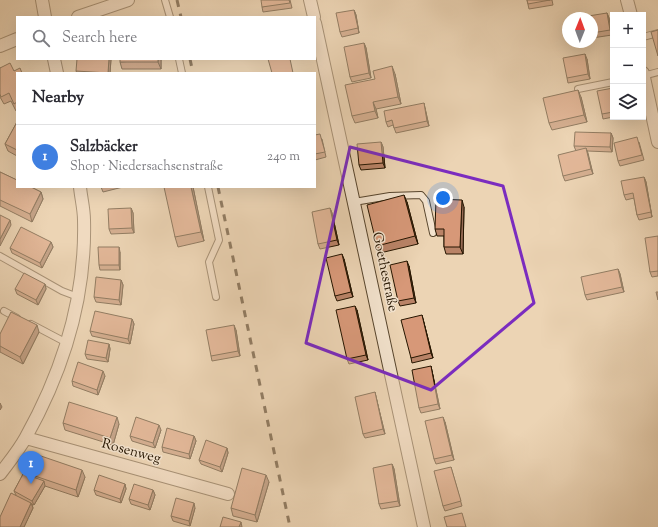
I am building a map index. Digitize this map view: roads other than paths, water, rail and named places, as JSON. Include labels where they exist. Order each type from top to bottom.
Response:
[{"type":"street","points":[[42,0],[45,16]]},
{"type":"street","points":[[81,16],[128,0]]},
{"type":"street","points":[[310,0],[314,16]]},
{"type":"street","points":[[627,0],[630,12]]},
{"type":"street","name":"Goethestraße","points":[[316,28],[424,527]]},
{"type":"street","points":[[0,46],[16,39]]},
{"type":"street","points":[[54,60],[57,72]]},
{"type":"street","points":[[645,84],[658,142]]},
{"type":"street","points":[[0,474],[26,438],[47,396],[68,343],[78,297],[83,264],[84,219],[80,188]]},
{"type":"street","name":"Rosenweg","points":[[26,438],[228,494]]},
{"type":"lane","points":[[166,0],[170,16]]},
{"type":"lane","points":[[646,35],[658,33]]},
{"type":"lane","points":[[179,60],[182,72]]},
{"type":"lane","points":[[646,74],[658,72]]},
{"type":"lane","points":[[578,88],[610,83]]},
{"type":"lane","points":[[208,188],[219,240],[209,262],[216,297]]},
{"type":"lane","points":[[354,202],[390,196],[421,195],[426,201],[433,233]]},
{"type":"lane","points":[[0,256],[62,291],[78,297]]},
{"type":"lane","points":[[4,311],[68,343]]},
{"type":"railway","points":[[177,0],[181,16]]},
{"type":"railway","points":[[190,60],[193,72]]},
{"type":"railway","points":[[218,188],[290,527]]},
{"type":"place","name":"Salzbäcker","points":[[31,484]]}]
